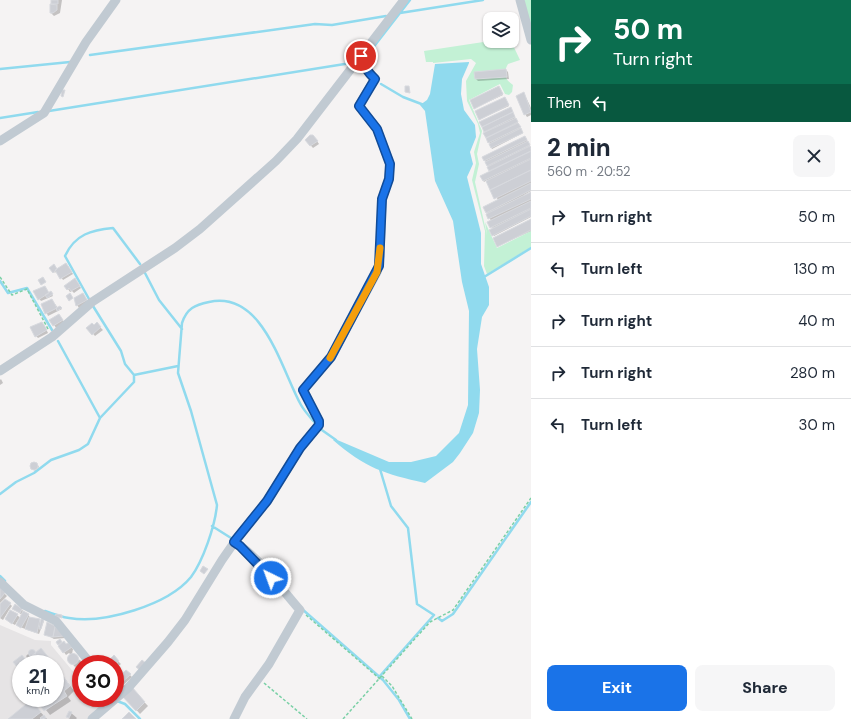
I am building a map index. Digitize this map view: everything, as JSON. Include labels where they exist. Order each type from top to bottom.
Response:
[{"type":"street","points":[[0,141],[44,113],[86,42],[116,0]]},
{"type":"street","points":[[0,371],[52,337],[92,302],[175,248],[200,229],[276,160],[297,139],[363,58],[404,0]]},
{"type":"street","points":[[520,0],[530,35]]},
{"type":"street","points":[[124,689],[147,668],[185,620],[234,542],[267,501],[300,448],[318,427],[319,421],[303,390],[331,357],[379,266],[382,199],[389,179],[390,164],[377,129],[359,106],[375,79],[368,72],[363,58]]},
{"type":"street","points":[[234,542],[262,566],[300,610],[269,664],[244,697],[234,719]]},
{"type":"street","points":[[0,582],[24,605],[56,621],[84,655]]},
{"type":"street","points":[[92,719],[105,707]]},
{"type":"path","points":[[0,277],[12,295],[27,289],[52,337]]},
{"type":"path","points":[[343,719],[430,622],[453,610],[531,498]]},
{"type":"path","points":[[300,610],[392,686],[412,719]]},
{"type":"path","points":[[258,678],[307,719]]},
{"type":"shaded area","points":[[0,625],[35,640],[51,641],[51,645],[59,655],[12,655],[12,707],[64,707],[64,661],[72,670],[72,707],[102,707],[88,719],[0,719]]},
{"type":"green space","points":[[524,0],[531,0],[531,26]]},
{"type":"green space","points":[[483,42],[483,48],[514,48],[520,60],[508,64],[505,70],[506,78],[513,85],[512,92],[509,95],[505,94],[500,84],[467,101],[466,81],[476,63],[471,59],[433,63],[426,62],[424,51]]},
{"type":"green space","points":[[469,100],[482,131],[477,154],[479,164],[475,182],[487,235],[485,222],[497,248],[531,231],[531,247],[487,274],[484,266],[485,231],[472,180],[476,163],[474,152],[480,133],[478,124],[467,101]]},
{"type":"water","points":[[469,62],[462,79],[461,94],[464,110],[475,125],[476,137],[470,152],[473,164],[467,177],[481,233],[481,264],[489,287],[489,305],[482,317],[477,349],[480,390],[479,413],[473,433],[460,453],[453,462],[425,483],[376,469],[344,450],[333,440],[335,439],[389,462],[411,462],[436,456],[459,433],[468,405],[469,311],[462,282],[453,221],[435,181],[425,111],[420,105],[427,100],[430,94],[435,64]]},
{"type":"building","points":[[51,0],[58,0],[58,4],[51,4]]},
{"type":"building","points":[[50,4],[57,5],[57,10],[53,13],[50,13]]},
{"type":"building","points":[[506,69],[507,77],[475,79],[474,72]]},
{"type":"building","points":[[405,86],[409,86],[410,93],[405,92]]},
{"type":"building","points":[[499,86],[503,94],[474,109],[470,100]]},
{"type":"building","points":[[62,90],[65,90],[63,97],[61,96]]},
{"type":"building","points":[[524,92],[531,112],[524,115],[516,96]]},
{"type":"building","points":[[505,97],[509,105],[479,120],[475,111]]},
{"type":"building","points":[[511,107],[513,112],[482,127],[479,122]]},
{"type":"building","points":[[513,112],[515,117],[484,132],[482,127]]},
{"type":"building","points":[[516,118],[518,122],[486,138],[483,133]]},
{"type":"building","points":[[518,123],[521,127],[488,143],[486,138]]},
{"type":"building","points":[[521,128],[523,133],[491,148],[489,144]]},
{"type":"building","points":[[310,135],[313,135],[318,141],[310,146],[305,140]]},
{"type":"building","points":[[525,136],[527,140],[484,161],[482,157]]},
{"type":"building","points":[[528,141],[530,145],[487,166],[485,162]]},
{"type":"building","points":[[530,146],[531,151],[489,171],[487,167]]},
{"type":"building","points":[[531,151],[531,158],[483,181],[480,176]]},
{"type":"building","points":[[531,159],[531,170],[490,190],[486,181]]},
{"type":"building","points":[[531,170],[531,181],[494,199],[490,190]]},
{"type":"building","points":[[531,183],[531,190],[486,213],[483,207]]},
{"type":"building","points":[[531,192],[531,199],[488,219],[486,214]]},
{"type":"building","points":[[531,201],[531,208],[490,228],[487,222]]},
{"type":"building","points":[[531,209],[531,216],[492,236],[489,230]]},
{"type":"building","points":[[531,219],[531,230],[497,247],[493,238]]},
{"type":"building","points":[[66,263],[72,272],[60,279],[55,270]]},
{"type":"building","points":[[54,264],[57,269],[53,273],[49,268]]},
{"type":"building","points":[[43,277],[46,282],[41,285],[38,280]]},
{"type":"building","points":[[75,278],[80,286],[71,291],[69,288],[67,290],[64,286]]},
{"type":"building","points":[[45,286],[49,293],[38,300],[33,291]]},
{"type":"building","points":[[51,291],[53,294],[47,298],[45,295]]},
{"type":"building","points":[[70,293],[73,298],[69,301],[66,296]]},
{"type":"building","points":[[83,293],[87,300],[76,306],[74,298]]},
{"type":"building","points":[[52,299],[57,308],[45,314],[41,304]]},
{"type":"building","points":[[60,306],[62,308],[57,311],[56,308]]},
{"type":"building","points":[[59,314],[63,320],[53,326],[49,320]]},
{"type":"building","points":[[42,322],[47,330],[35,337],[30,327]]},
{"type":"building","points":[[97,322],[101,327],[92,335],[86,328],[92,323],[94,325]]},
{"type":"building","points":[[34,462],[37,463],[37,469],[34,470],[31,469],[30,466],[31,463]]},
{"type":"building","points":[[203,566],[208,569],[204,574],[200,571]]},
{"type":"building","points":[[0,588],[5,593],[0,599]]},
{"type":"building","points":[[5,599],[11,603],[0,618],[0,604]]},
{"type":"building","points":[[15,604],[22,609],[20,613],[12,609]]},
{"type":"building","points":[[10,610],[18,614],[12,624],[5,619]]},
{"type":"building","points":[[23,611],[29,614],[21,628],[16,625]]},
{"type":"building","points":[[56,614],[62,615],[62,618],[55,616]]},
{"type":"building","points":[[29,617],[40,619],[37,633],[25,629]]},
{"type":"building","points":[[41,619],[44,619],[41,629],[39,629]]},
{"type":"building","points":[[47,622],[55,626],[53,637],[44,635]]},
{"type":"building","points":[[55,627],[64,636],[53,637]]},
{"type":"building","points":[[60,639],[62,642],[58,645],[56,642]]},
{"type":"building","points":[[64,641],[72,647],[63,653],[58,646]]},
{"type":"building","points":[[41,648],[47,655],[33,655]]},
{"type":"building","points":[[29,650],[35,650],[35,655],[29,655]]},
{"type":"building","points":[[75,654],[77,655],[72,655],[72,664],[69,663],[69,655]]},
{"type":"building","points":[[142,660],[147,664],[141,671],[136,667]]},
{"type":"building","points":[[126,670],[131,674],[124,680],[124,672]]},
{"type":"building","points":[[64,678],[70,686],[64,691]]},
{"type":"building","points":[[132,687],[145,702],[136,711],[124,698],[124,694]]},
{"type":"building","points":[[64,691],[67,696],[64,698]]},
{"type":"building","points":[[23,707],[37,707],[41,712],[32,719],[8,719]]},
{"type":"building","points":[[41,707],[50,707],[44,711]]},
{"type":"building","points":[[69,711],[72,712],[69,718],[66,717]]},
{"type":"building","points":[[129,712],[136,719],[122,719]]},
{"type":"building","points":[[44,715],[46,718],[40,718]]},
{"type":"waterway","points":[[365,58],[410,0]]},
{"type":"waterway","points":[[400,13],[483,0]]},
{"type":"waterway","points":[[90,55],[315,24],[332,25],[386,16]]},
{"type":"waterway","points":[[0,69],[70,62]]},
{"type":"waterway","points":[[49,111],[351,63]]},
{"type":"waterway","points":[[381,84],[403,97],[424,105]]},
{"type":"waterway","points":[[0,118],[38,112]]},
{"type":"waterway","points":[[89,299],[65,256],[79,238],[91,232],[113,228],[140,264]]},
{"type":"waterway","points":[[484,277],[531,248]]},
{"type":"waterway","points":[[145,273],[159,300],[182,329]]},
{"type":"waterway","points":[[0,281],[8,293],[27,288],[52,330]]},
{"type":"waterway","points":[[45,611],[63,617],[83,619],[100,618],[134,610],[152,604],[181,587],[191,577],[200,562],[211,533],[217,505],[191,411],[178,373],[182,323],[186,314],[192,308],[209,302],[228,302],[243,308],[257,320],[277,353],[301,405],[316,424]]},
{"type":"waterway","points":[[93,306],[121,351],[125,364],[134,375],[178,366]]},
{"type":"waterway","points":[[58,341],[100,418]]},
{"type":"waterway","points":[[0,494],[16,482],[34,473],[51,460],[79,450],[88,444],[100,418],[134,382],[134,375]]},
{"type":"waterway","points":[[319,428],[336,440]]},
{"type":"waterway","points":[[379,677],[434,615],[417,604],[408,528],[391,506],[380,469]]},
{"type":"waterway","points":[[438,618],[442,621],[453,614],[531,502]]},
{"type":"waterway","points":[[212,526],[231,538]]},
{"type":"waterway","points":[[0,576],[5,581]]},
{"type":"waterway","points":[[302,609],[383,680],[399,700],[410,719]]},
{"type":"waterway","points":[[124,704],[140,719]]},
{"type":"slow traffic","points":[[330,358],[342,333],[377,272],[379,266],[380,248]]},
{"type":"route","points":[[271,578],[262,566],[234,542],[267,501],[300,448],[319,425],[320,423],[303,392],[304,386],[324,367],[331,357],[342,333],[379,266],[382,199],[389,179],[390,164],[388,154],[377,129],[359,106],[375,79],[368,72],[365,64],[366,60],[361,56]]}]
